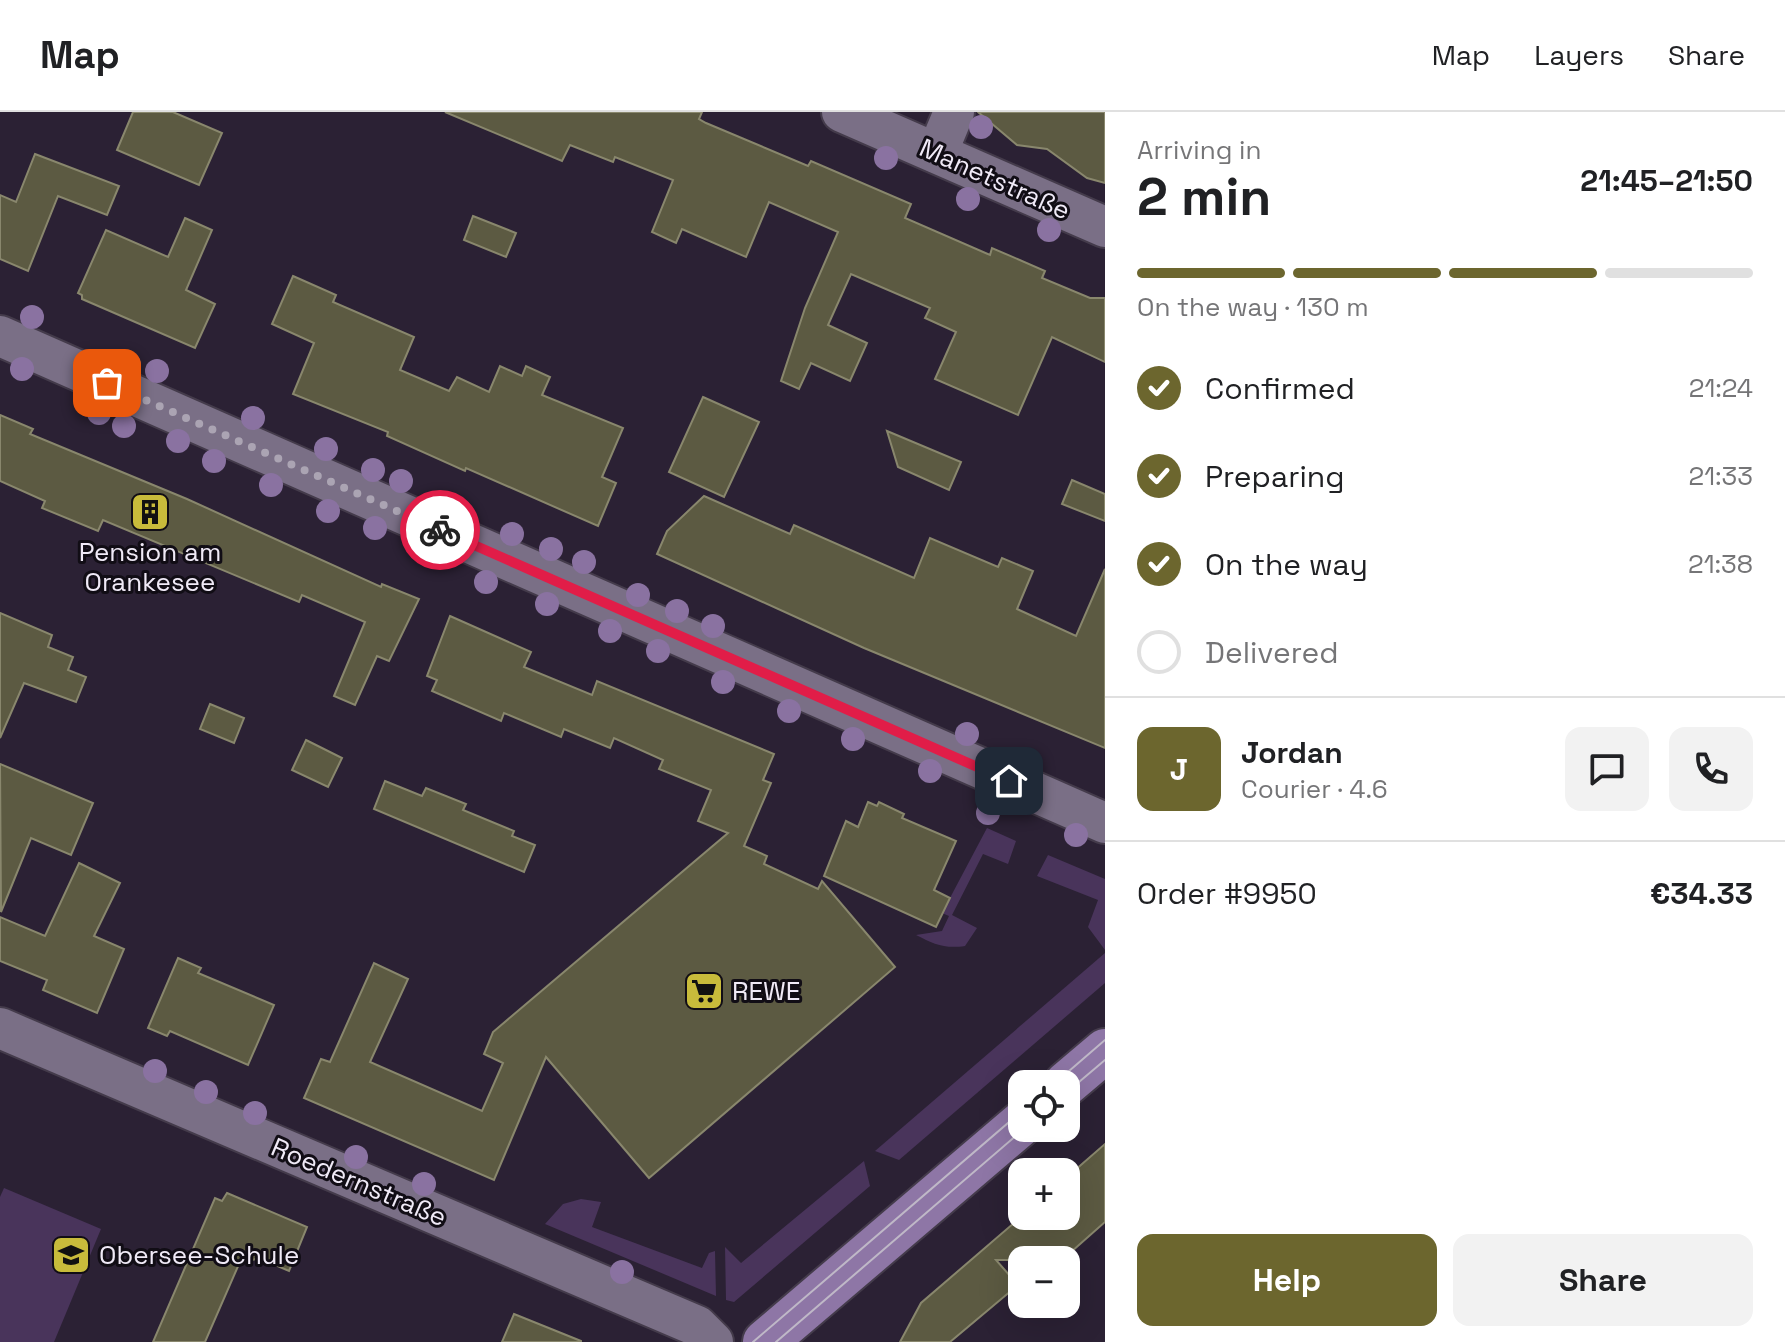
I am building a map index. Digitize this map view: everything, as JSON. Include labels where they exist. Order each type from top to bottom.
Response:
[{"type":"main road","points":[[1080,1072],[1105,1051]]},
{"type":"main road","points":[[776,1339],[1008,1135]]},
{"type":"street","name":"Manetstraße","points":[[842,112],[1105,227]]},
{"type":"street","points":[[937,153],[954,112]]},
{"type":"street","points":[[0,336],[1105,823]]},
{"type":"street","name":"Roedernstraße","points":[[0,1028],[697,1326],[713,1342]]},
{"type":"shaded area","points":[[987,828],[1016,841],[1008,864],[983,854],[952,915],[977,928],[965,946],[939,945],[916,935],[942,931],[949,916],[942,913]]},
{"type":"shaded area","points":[[1048,855],[1105,879],[1105,950],[1088,927],[1098,900],[1037,876]]},
{"type":"shaded area","points":[[1105,953],[1105,983],[899,1160],[875,1151]]},
{"type":"shaded area","points":[[864,1161],[870,1186],[734,1302],[726,1300],[725,1247],[741,1263]]},
{"type":"shaded area","points":[[4,1188],[101,1229],[54,1342],[0,1342],[0,1197]]},
{"type":"shaded area","points":[[581,1199],[601,1202],[592,1227],[702,1268],[709,1253],[715,1251],[716,1296],[545,1224],[563,1204]]},
{"type":"building","points":[[133,112],[173,112],[222,133],[199,185],[117,150]]},
{"type":"building","points":[[445,112],[702,112],[699,119],[706,123],[808,166],[811,161],[911,204],[905,218],[990,255],[992,248],[1045,271],[1042,278],[1090,298],[1105,298],[1105,362],[1052,337],[1018,415],[935,379],[956,332],[925,318],[930,308],[851,274],[828,325],[867,343],[850,381],[811,363],[799,389],[781,381],[805,308],[838,232],[769,202],[746,257],[682,229],[676,243],[652,232],[673,180],[615,157],[613,162],[570,145],[562,161]]},
{"type":"building","points":[[978,112],[1105,112],[1105,183],[1087,178],[1047,149],[1017,145]]},
{"type":"building","points":[[35,154],[119,186],[107,215],[58,196],[28,271],[0,259],[0,195],[16,202]]},
{"type":"building","points":[[473,216],[516,233],[506,257],[464,240]]},
{"type":"building","points":[[185,218],[212,230],[186,290],[215,304],[195,348],[82,299],[78,293],[106,230],[168,257]]},
{"type":"building","points":[[293,276],[336,295],[333,302],[414,337],[400,370],[449,391],[457,377],[489,392],[500,366],[522,376],[526,366],[550,377],[542,395],[623,428],[602,477],[616,483],[598,526],[466,468],[465,471],[387,436],[388,432],[293,394],[314,343],[272,324]]},
{"type":"building","points":[[703,397],[759,422],[724,497],[669,472]]},
{"type":"building","points":[[0,415],[33,429],[30,434],[187,499],[381,587],[382,584],[419,599],[389,661],[377,656],[355,705],[334,696],[365,622],[302,595],[299,602],[103,520],[98,531],[42,508],[45,501],[0,481]]},
{"type":"building","points":[[887,431],[961,462],[949,490],[898,467]]},
{"type":"building","points":[[1072,480],[1105,494],[1105,521],[1062,504]]},
{"type":"building","points":[[704,496],[790,534],[794,525],[914,578],[930,538],[998,567],[1002,558],[1033,571],[1017,609],[1076,636],[1105,569],[1105,748],[864,648],[657,554],[667,531]]},
{"type":"building","points":[[0,613],[52,635],[48,647],[73,657],[68,670],[86,677],[76,702],[24,683],[0,738]]},
{"type":"building","points":[[450,616],[531,652],[524,667],[592,695],[597,681],[774,754],[763,780],[771,783],[744,846],[767,856],[764,864],[818,889],[822,881],[895,967],[649,1178],[546,1057],[494,1180],[304,1098],[321,1059],[330,1062],[374,963],[408,979],[370,1062],[482,1111],[503,1063],[484,1054],[493,1032],[728,833],[698,821],[711,790],[659,769],[663,760],[614,738],[610,748],[564,729],[561,737],[504,713],[501,721],[432,691],[437,680],[427,676]]},
{"type":"building","points":[[210,704],[244,718],[234,743],[200,729]]},
{"type":"building","points":[[306,740],[342,758],[328,787],[292,770]]},
{"type":"building","points":[[0,764],[93,803],[71,855],[31,838],[1,912]]},
{"type":"building","points":[[385,781],[422,796],[426,788],[466,804],[463,810],[514,831],[512,836],[535,845],[524,872],[374,809]]},
{"type":"building","points":[[868,802],[877,806],[879,802],[904,814],[902,818],[956,841],[934,890],[950,898],[936,927],[824,876],[846,821],[858,827]]},
{"type":"building","points":[[79,863],[120,883],[94,936],[124,949],[97,1013],[43,990],[47,980],[0,961],[0,917],[45,936]]},
{"type":"building","points":[[178,958],[201,968],[198,973],[274,1005],[248,1065],[170,1031],[167,1036],[148,1028]]},
{"type":"building","points":[[1105,1144],[1105,1222],[1078,1246],[1008,1246],[1008,1260],[996,1260],[1008,1274],[1008,1293],[950,1342],[900,1342],[921,1303],[1008,1228],[1080,1230],[1080,1166]]},
{"type":"building","points":[[227,1193],[307,1227],[289,1271],[259,1258],[239,1264],[205,1342],[153,1342],[215,1198],[222,1201]]},
{"type":"building","points":[[514,1314],[581,1341],[581,1342],[502,1342]]},
{"type":"tram line","points":[[1070,1070],[1105,1040]]},
{"type":"tram line","points":[[1080,1081],[1105,1060]]},
{"type":"tram line","points":[[753,1342],[1008,1123]]},
{"type":"tram line","points":[[776,1342],[1009,1142]]},
{"type":"way so far","points":[[107,383],[440,530]]},
{"type":"place","name":"Pension am Orankesee","points":[[150,512]]},
{"type":"place","name":"REWE","points":[[704,991]]},
{"type":"place","name":"Obersee-Schule","points":[[71,1255]]},
{"type":"route","points":[[440,530],[1009,781]]}]
